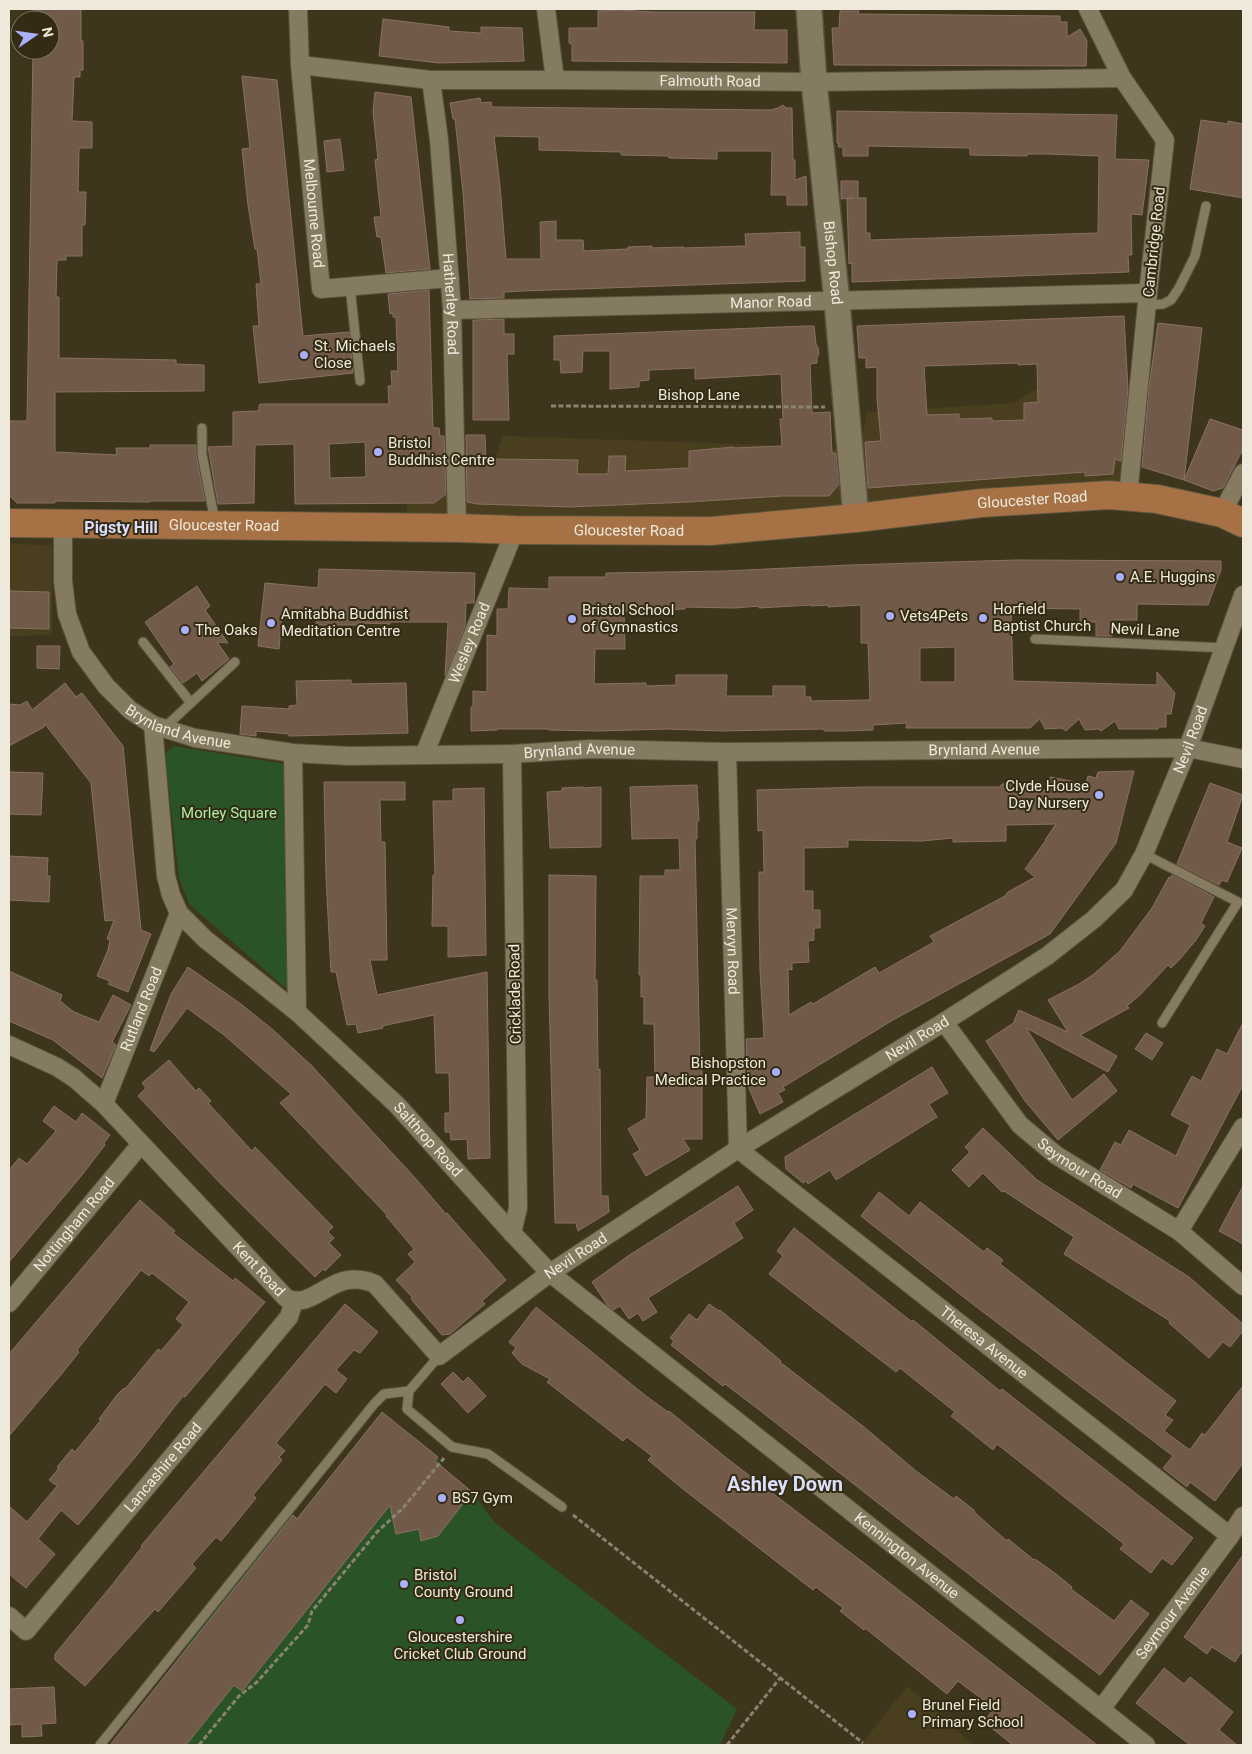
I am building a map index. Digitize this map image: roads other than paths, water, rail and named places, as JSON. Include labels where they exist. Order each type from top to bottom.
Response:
[{"type":"main road","name":"Gloucester Road","points":[[9,523],[711,531],[856,518],[1000,502],[1109,495],[1157,499],[1233,518]]},
{"type":"street","name":"Melbourne Road","points":[[298,9],[300,66],[321,289],[450,278]]},
{"type":"street","points":[[546,9],[555,80]]},
{"type":"street","name":"Bishop Road","points":[[809,9],[814,82],[837,302],[856,518]]},
{"type":"street","name":"Cambridge Road","points":[[1088,9],[1122,78],[1165,140],[1128,496]]},
{"type":"street","name":"Falmouth Road","points":[[300,66],[431,80],[814,82],[1122,78]]},
{"type":"street","name":"Hatherley Road","points":[[431,80],[439,140],[452,310],[456,528]]},
{"type":"street","name":"Manor Road","points":[[452,310],[837,302],[1148,299]]},
{"type":"street","points":[[1233,518],[1243,474]]},
{"type":"street","name":"Brynland Avenue","points":[[63,524],[63,581],[67,614],[80,652],[106,686],[130,710],[158,726],[195,738],[293,753],[349,756],[512,754],[591,749],[727,752],[1188,748],[1243,759]]},
{"type":"street","name":"Wesley Road","points":[[424,755],[515,530]]},
{"type":"street","name":"Nevil Road","points":[[439,1356],[550,1273],[738,1148],[944,1022],[1047,956],[1094,919],[1124,890],[1144,854],[1188,748],[1243,596]]},
{"type":"street","points":[[158,726],[166,876],[171,895],[179,913],[204,939],[297,1012]]},
{"type":"street","name":"Mervyn Road","points":[[727,752],[738,1148]]},
{"type":"street","points":[[293,753],[297,1012]]},
{"type":"street","name":"Cricklade Road","points":[[512,754],[518,1208],[512,1233]]},
{"type":"street","name":"Rutland Road","points":[[104,1104],[179,913]]},
{"type":"street","name":"Salthrop Road","points":[[297,1012],[397,1104],[550,1273]]},
{"type":"street","name":"Seymour Road","points":[[944,1022],[1020,1125],[1056,1155],[1179,1231],[1243,1286]]},
{"type":"street","name":"Kent Road","points":[[9,1045],[56,1066],[74,1078],[104,1104],[286,1298],[294,1301],[309,1298],[340,1281],[365,1280],[375,1284],[439,1356]]},
{"type":"street","points":[[1179,1231],[1243,1127]]},
{"type":"street","name":"Nottingham Road","points":[[9,1303],[141,1144]]},
{"type":"street","name":"Theresa Avenue","points":[[738,1148],[1230,1536]]},
{"type":"street","name":"Kennington Avenue","points":[[550,1273],[1146,1745]]},
{"type":"street","name":"Lancashire Road","points":[[9,1616],[26,1631],[289,1317],[294,1301]]},
{"type":"street","name":"Seymour Avenue","points":[[1101,1709],[1243,1516]]},
{"type":"lane","points":[[1148,299],[1163,304],[1171,300],[1179,288],[1195,256],[1206,206]]},
{"type":"lane","points":[[350,286],[360,381]]},
{"type":"lane","points":[[202,428],[202,454],[216,525]]},
{"type":"lane","name":"Nevil Lane","points":[[1035,638],[1225,648]]},
{"type":"lane","points":[[143,642],[191,704]]},
{"type":"lane","points":[[158,726],[191,704],[235,662]]},
{"type":"lane","points":[[1144,854],[1238,902],[1162,1023]]},
{"type":"lane","points":[[439,1356],[409,1391],[407,1409],[452,1447],[488,1454],[562,1507]]},
{"type":"lane","points":[[100,1745],[374,1404],[384,1394],[409,1391]]},
{"type":"place","name":"St. Michaels Close","points":[[304,355]]},
{"type":"place","name":"Bristol Buddhist Centre","points":[[378,452]]},
{"type":"place","name":"A.E. Huggins","points":[[1120,577]]},
{"type":"place","name":"Vets4Pets","points":[[890,616]]},
{"type":"place","name":"Horfield Baptist Church","points":[[983,618]]},
{"type":"place","name":"Bristol School of Gymnastics","points":[[572,619]]},
{"type":"place","name":"Amitabha Buddhist Meditation Centre","points":[[271,623]]},
{"type":"place","name":"The Oaks","points":[[185,630]]},
{"type":"place","name":"Clyde House Day Nursery","points":[[1099,795]]},
{"type":"place","name":"Bishopston Medical Practice","points":[[776,1072]]},
{"type":"place","name":"BS7 Gym","points":[[442,1498]]},
{"type":"place","name":"Bristol County Ground","points":[[404,1584]]},
{"type":"place","name":"Gloucestershire Cricket Club Ground","points":[[460,1620]]},
{"type":"place","name":"Brunel Field Primary School","points":[[912,1714]]},
{"type":"district","name":"Pigsty Hill","points":[[121,527]]},
{"type":"district","name":"Ashley Down","points":[[785,1484]]},
{"type":"park label","name":"Morley Square","points":[[229,813]]}]
